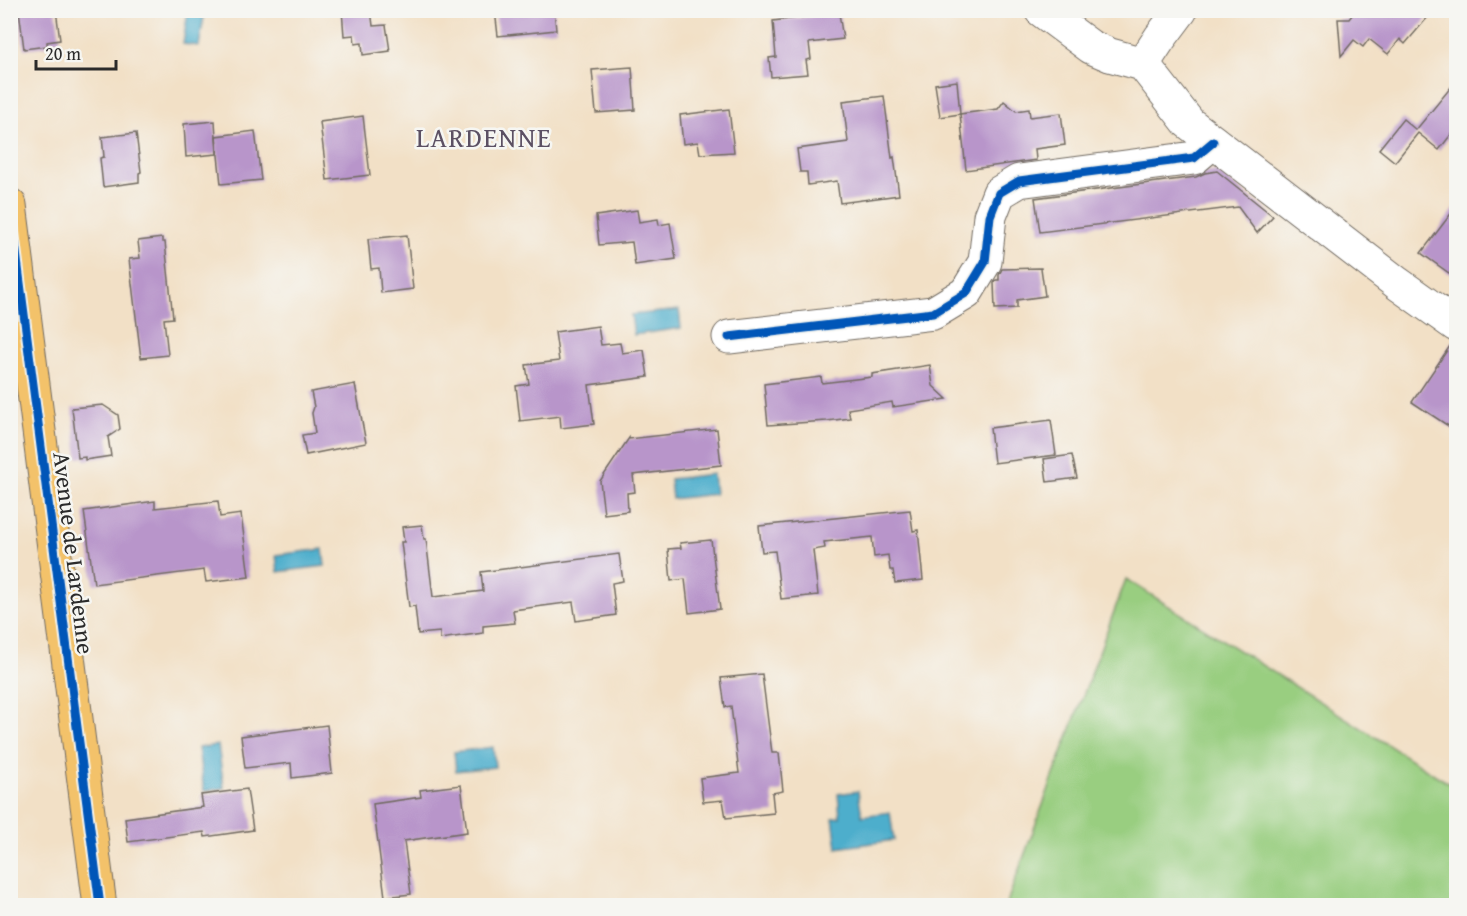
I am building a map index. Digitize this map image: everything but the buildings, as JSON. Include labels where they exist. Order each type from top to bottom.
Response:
[{"type":"main road","name":"Avenue de Lardenne","points":[[10,205],[100,906]]},
{"type":"street","points":[[1041,10],[1091,46],[1110,55],[1143,64],[1189,123],[1397,283],[1456,325]]},
{"type":"street","points":[[1143,64],[1181,10]]},
{"type":"street","points":[[729,337],[933,313],[966,293],[985,262],[990,216],[999,193],[1019,181],[1194,158],[1213,142]]},
{"type":"green space","points":[[1126,579],[1456,788],[1456,905],[1006,905]]},
{"type":"water","points":[[188,11],[205,11],[199,46],[183,44]]},
{"type":"water","points":[[679,310],[681,328],[634,335],[631,315]]},
{"type":"water","points":[[713,474],[715,494],[672,499],[670,479]]},
{"type":"water","points":[[323,549],[325,566],[278,572],[276,555]]},
{"type":"water","points":[[218,745],[224,788],[204,791],[198,748]]},
{"type":"water","points":[[493,747],[495,767],[456,771],[454,752]]},
{"type":"water","points":[[858,791],[862,816],[890,812],[894,840],[837,848],[833,818],[840,817],[838,794]]},
{"type":"cycle path","points":[[729,337],[933,313],[966,293],[985,262],[990,216],[999,193],[1019,181],[1194,158],[1213,142]]},
{"type":"cycle path","points":[[10,205],[100,906]]},
{"type":"district","name":"LARDENNE","points":[[484,137]]}]
